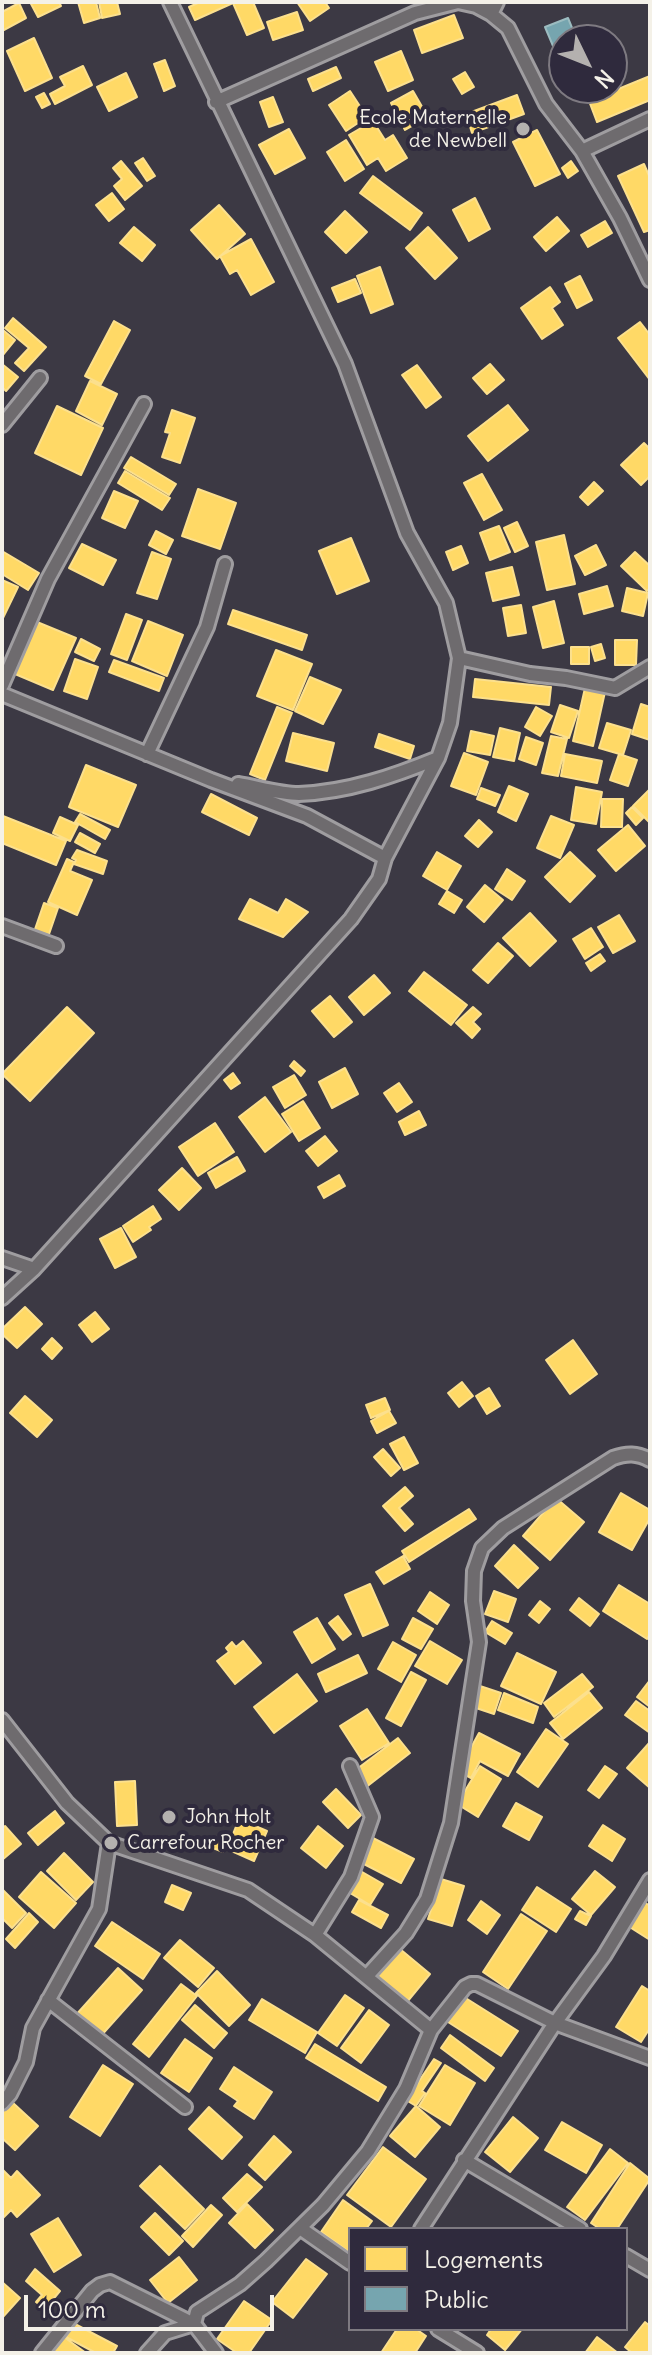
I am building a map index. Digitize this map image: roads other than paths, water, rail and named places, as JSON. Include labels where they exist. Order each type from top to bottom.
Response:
[{"type":"street","points":[[2,1298],[34,1269],[351,919],[379,879],[385,858],[438,758],[450,723],[459,658],[446,603],[407,533],[345,364],[170,2]]},
{"type":"street","points":[[216,102],[415,13],[458,2],[492,6],[508,28],[546,104],[582,151],[650,280]]},
{"type":"street","points":[[582,151],[650,119]]},
{"type":"street","points":[[2,425],[40,378]]},
{"type":"street","points":[[2,685],[48,579],[144,404]]},
{"type":"street","points":[[147,754],[207,627],[225,564]]},
{"type":"street","points":[[459,658],[615,688],[650,667]]},
{"type":"street","points":[[2,694],[307,816],[385,858]]},
{"type":"street","points":[[211,780],[297,794],[389,778],[438,758]]},
{"type":"street","points":[[2,926],[56,946]]},
{"type":"street","points":[[2,1258],[34,1269]]},
{"type":"street","points":[[367,1976],[406,1933],[427,1899],[451,1823],[479,1642],[473,1601],[474,1571],[482,1548],[503,1528],[613,1458],[625,1454],[640,1455],[650,1460]]},
{"type":"street","points":[[2,1720],[67,1803],[109,1843],[248,1890],[315,1935],[431,2030]]},
{"type":"street","points":[[315,1935],[351,1877],[372,1817],[350,1766]]},
{"type":"street","points":[[2,2103],[26,2062],[33,2028],[99,1909],[109,1843]]},
{"type":"street","points":[[422,2227],[555,2023],[604,1956],[650,1880]]},
{"type":"street","points":[[194,2324],[197,2312],[240,2284],[300,2228],[368,2151],[406,2089],[431,2030],[465,1987],[477,1984],[555,2023],[650,2058]]},
{"type":"street","points":[[48,2000],[185,2107]]},
{"type":"street","points":[[464,2160],[577,2227]]},
{"type":"street","points":[[300,2228],[348,2262]]},
{"type":"street","points":[[628,2257],[650,2270]]},
{"type":"street","points":[[42,2353],[92,2291],[110,2282],[194,2324],[216,2353]]},
{"type":"street","points":[[147,2353],[165,2333],[194,2324]]},
{"type":"street","points":[[441,2331],[477,2353]]},
{"type":"place","name":"Ecole Maternelle de Newbell","points":[[523,129]]},
{"type":"place","name":"John Holt","points":[[169,1817]]},
{"type":"place","name":"Carrefour Rocher","points":[[111,1843]]}]
